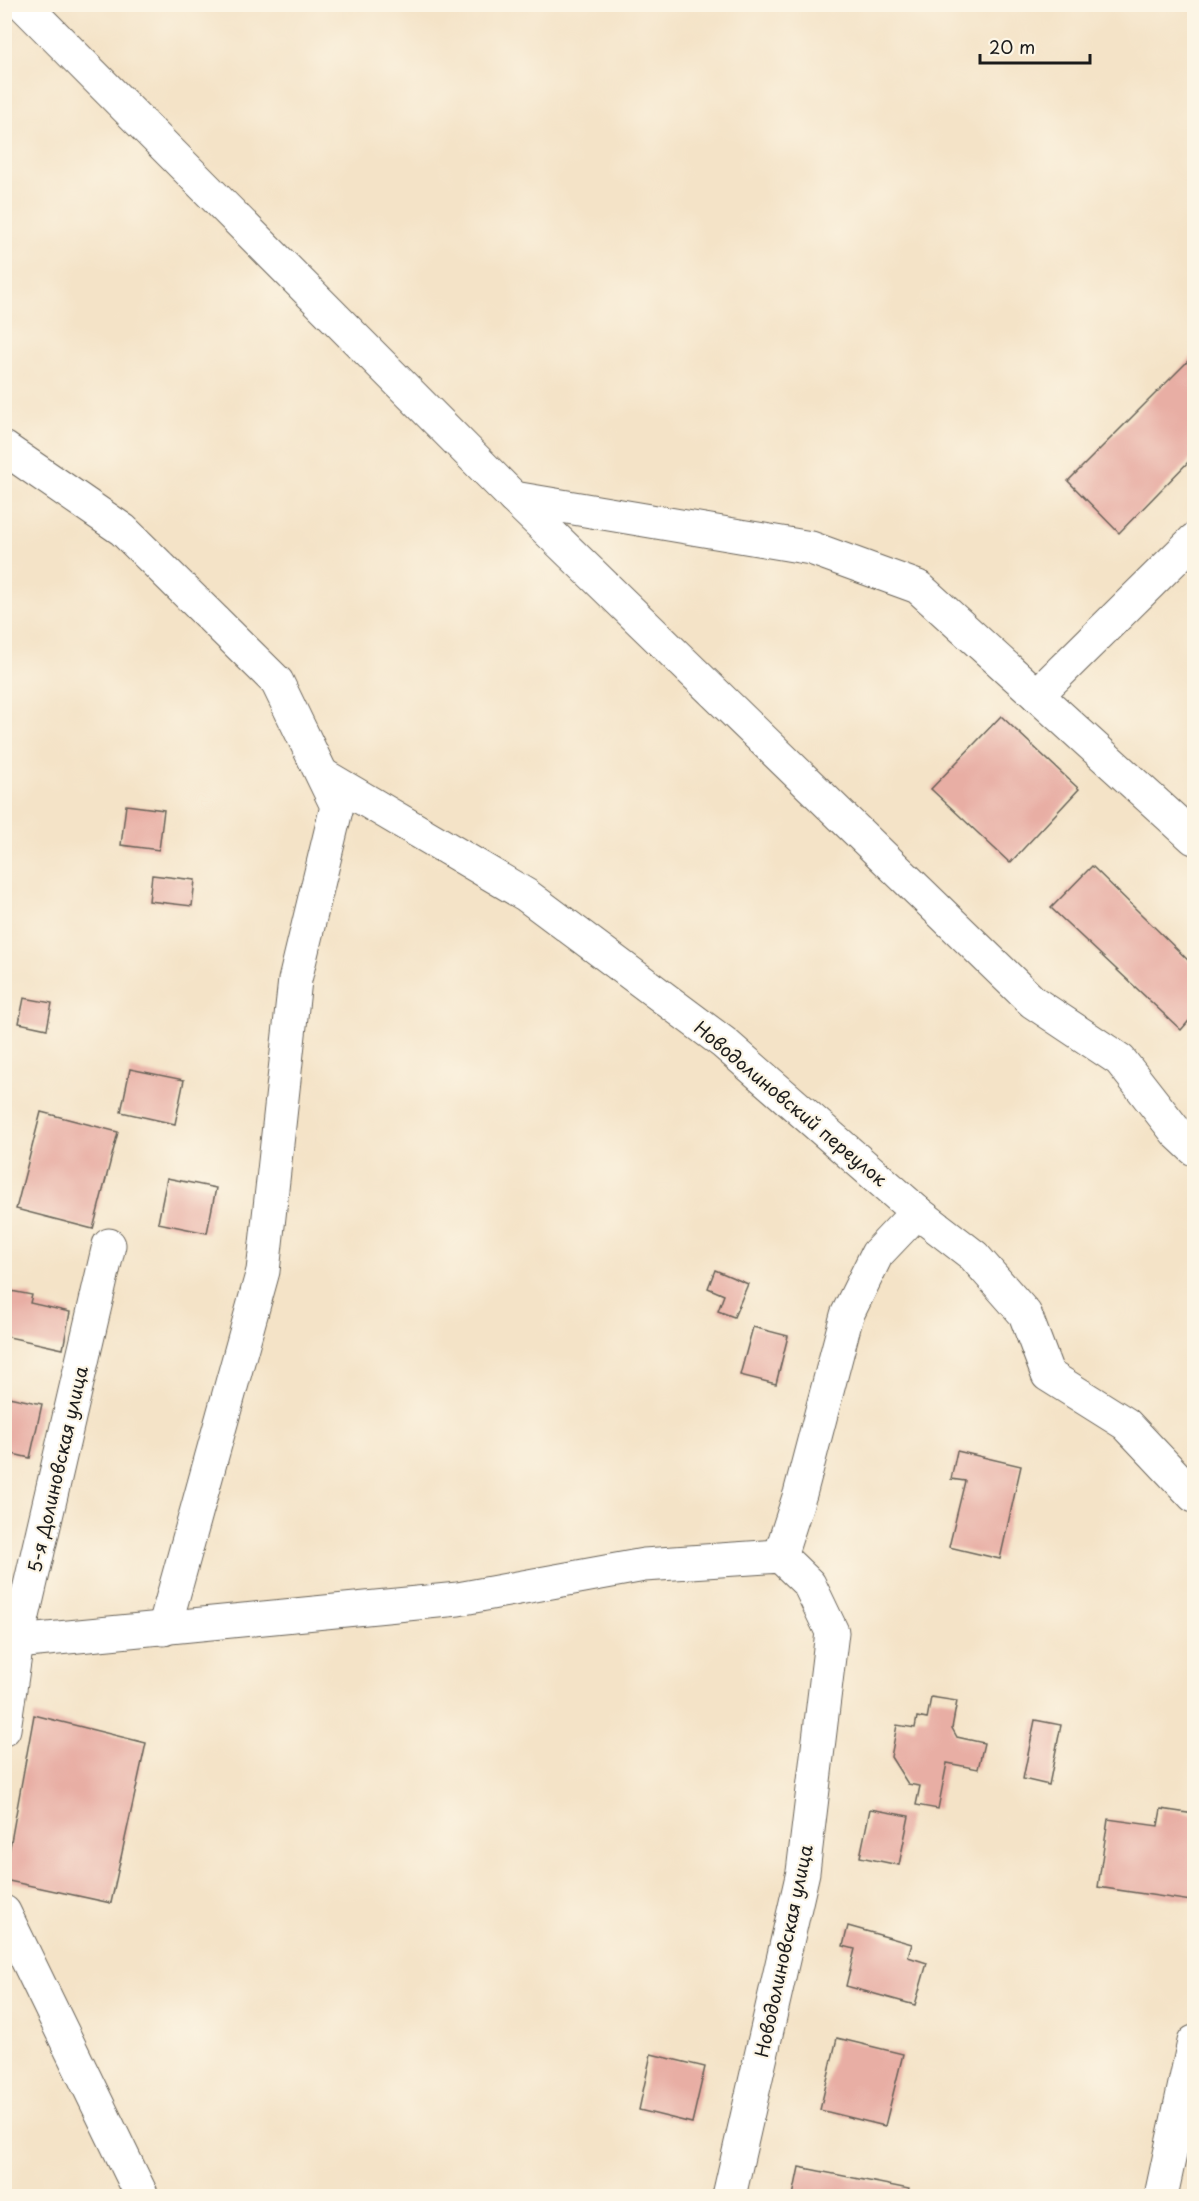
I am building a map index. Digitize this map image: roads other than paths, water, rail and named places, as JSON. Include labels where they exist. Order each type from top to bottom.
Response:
[{"type":"street","points":[[23,4],[514,498],[1033,1002],[1120,1060],[1177,1133],[1194,1149]]},
{"type":"street","points":[[4,448],[123,530],[277,682],[337,806],[295,981],[263,1271],[164,1629]]},
{"type":"street","points":[[514,498],[811,548],[918,587],[1194,838]]},
{"type":"street","points":[[1037,695],[1194,540]]},
{"type":"street","name":"Новодолиновский переулок","points":[[322,775],[526,895],[724,1043],[917,1212],[974,1256],[1025,1314],[1048,1374],[1126,1424],[1194,1496]]},
{"type":"street","points":[[11,1641],[164,1629],[458,1599],[644,1564],[780,1556],[800,1494],[847,1315],[878,1254],[917,1212]]},
{"type":"street","name":"5-я Долиновская улица","points":[[4,1729],[11,1641],[109,1245]]},
{"type":"street","name":"Новодолиновская улица","points":[[729,2196],[803,1872],[832,1632],[809,1584],[780,1556]]},
{"type":"street","points":[[4,1912],[142,2196]]},
{"type":"street","points":[[1161,2196],[1194,2042]]}]
